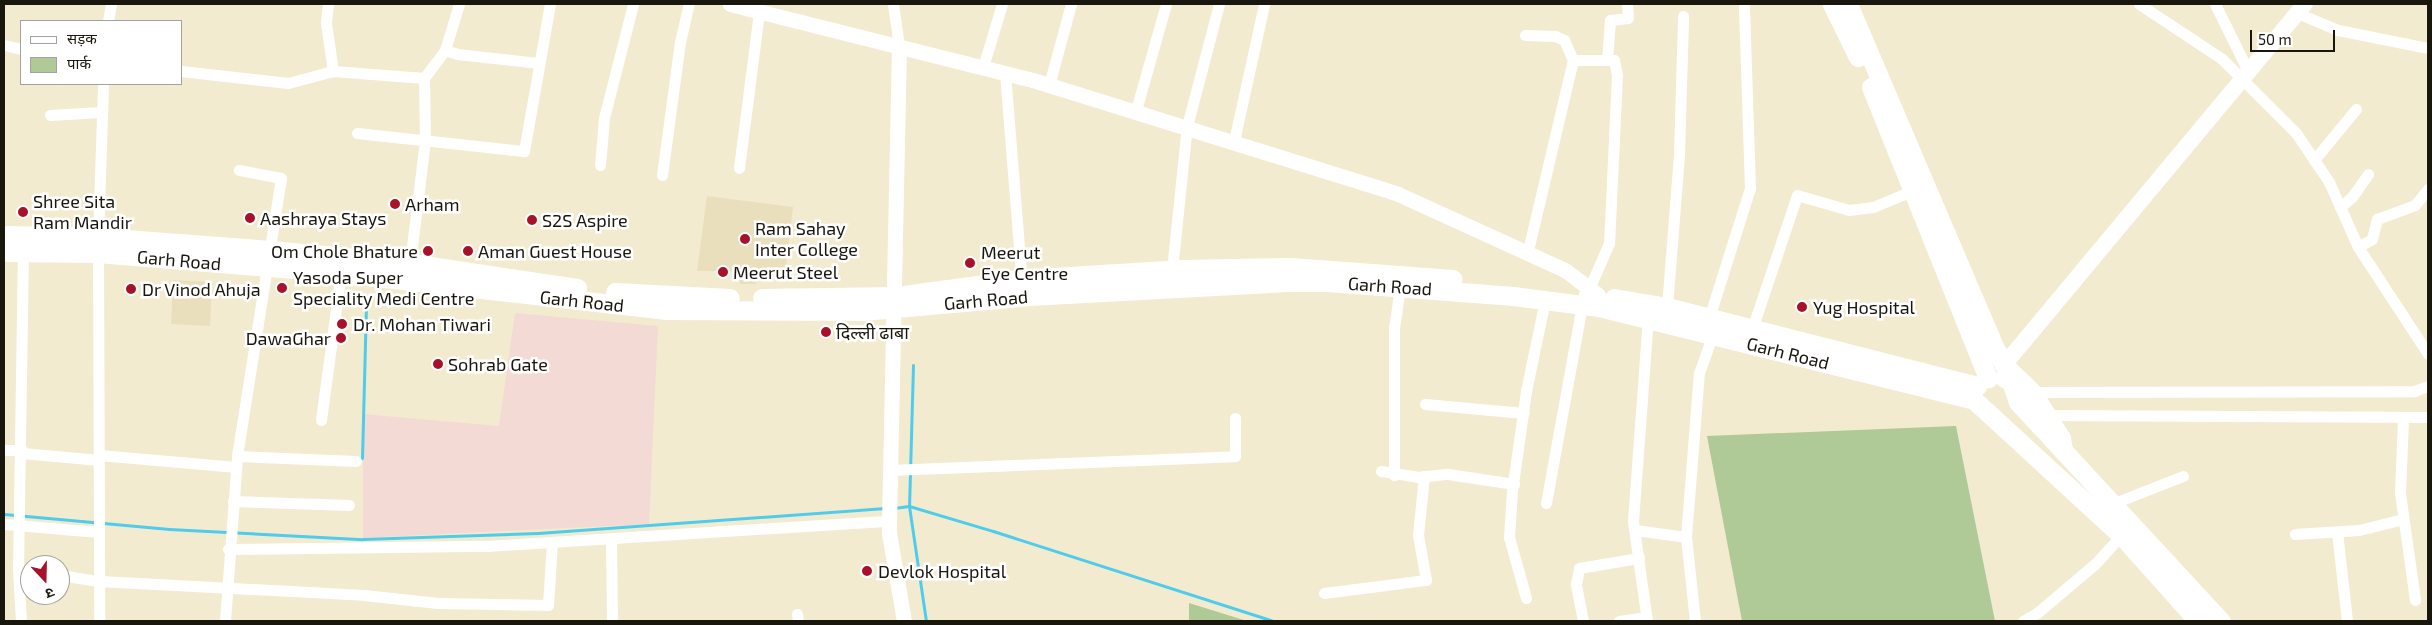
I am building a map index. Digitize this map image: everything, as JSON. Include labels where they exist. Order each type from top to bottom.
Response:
[{"type":"main road","points":[[1832,4],[1889,112],[2004,365],[2032,392],[2061,438],[2063,451],[2114,503],[2127,529],[2198,621]]},
{"type":"main road","points":[[1848,4],[1889,112],[1981,394],[1993,416],[2127,529],[2221,621]]},
{"type":"main road","points":[[2004,365],[2301,8]]},
{"type":"main road","name":"Garh Road","points":[[4,235],[63,244],[225,255],[409,272],[665,303],[862,304],[896,302],[1172,270],[1268,275],[1325,275],[1590,297],[1667,308],[1711,326],[1981,394],[2001,376],[2011,381],[2018,402],[2063,451]]},
{"type":"main road","name":"Garh Road","points":[[4,252],[23,252],[63,244]]},
{"type":"main road","name":"Garh Road","points":[[269,259],[341,273],[409,272]]},
{"type":"main road","name":"Garh Road","points":[[1022,288],[1268,275]]},
{"type":"main road","name":"Garh Road","points":[[1325,275],[1400,287],[1437,283],[1546,300],[1590,297],[1648,317],[1711,326],[1752,329],[1807,351]]},
{"type":"street","points":[[108,20],[111,4]]},
{"type":"street","points":[[328,4],[326,23],[333,72]]},
{"type":"street","points":[[409,272],[424,140],[424,78],[445,50],[459,4]]},
{"type":"street","points":[[357,133],[524,151],[538,63],[550,4]]},
{"type":"street","points":[[600,165],[604,118],[632,4]]},
{"type":"street","points":[[662,175],[680,42],[689,4]]},
{"type":"street","points":[[730,4],[1049,85],[1136,110],[1398,194],[1565,270],[1590,297]]},
{"type":"street","points":[[892,4],[898,46],[896,302],[889,521],[904,621]]},
{"type":"street","points":[[983,67],[1002,4]]},
{"type":"street","points":[[1049,85],[1072,4]]},
{"type":"street","points":[[1136,110],[1166,4]]},
{"type":"street","points":[[1172,270],[1186,126],[1219,4]]},
{"type":"street","points":[[1234,141],[1264,4]]},
{"type":"street","points":[[1607,60],[1610,20],[1628,18],[1628,4]]},
{"type":"street","points":[[1695,621],[1686,537],[1699,373],[1750,188],[1744,4]]},
{"type":"street","points":[[2139,4],[2244,75],[2296,133],[2340,206],[2358,247],[2428,354]]},
{"type":"street","points":[[2215,4],[2244,75]]},
{"type":"street","points":[[2301,8],[2338,30],[2428,48]]},
{"type":"street","points":[[739,168],[760,11]]},
{"type":"street","points":[[1667,308],[1679,154],[1683,16]]},
{"type":"street","points":[[1525,35],[1555,36],[1564,40],[1573,60],[1527,254]]},
{"type":"street","points":[[4,45],[20,49]]},
{"type":"street","points":[[445,50],[457,54],[538,63]]},
{"type":"street","points":[[1546,503],[1590,297],[1610,243],[1617,75],[1614,60],[1573,60]]},
{"type":"street","points":[[182,72],[288,83],[333,72],[424,78]]},
{"type":"street","points":[[1005,73],[1022,288]]},
{"type":"street","points":[[99,621],[98,245],[100,112],[103,85]]},
{"type":"street","points":[[2314,160],[2356,109]]},
{"type":"street","points":[[50,116],[100,112]]},
{"type":"street","points":[[225,621],[228,545],[236,461],[281,178],[239,170]]},
{"type":"street","points":[[2340,206],[2352,197],[2368,174]]},
{"type":"street","points":[[2358,247],[2372,239],[2377,219],[2415,204],[2428,188]]},
{"type":"street","points":[[1752,329],[1797,195],[1849,210],[1873,207],[1914,190]]},
{"type":"street","points":[[21,621],[18,570],[22,452],[23,252]]},
{"type":"street","points":[[321,420],[341,273]]},
{"type":"street","points":[[1394,474],[1394,328],[1400,287]]},
{"type":"street","points":[[1526,598],[1510,537],[1514,484],[1524,412],[1546,300]]},
{"type":"street","points":[[1619,621],[1647,619],[1635,530],[1634,470],[1648,317]]},
{"type":"street","points":[[2032,392],[2414,391],[2428,386]]},
{"type":"street","points":[[1425,404],[1524,412]]},
{"type":"street","points":[[2047,416],[2403,419],[2428,417]]},
{"type":"street","points":[[890,470],[1235,456],[1235,418]]},
{"type":"street","points":[[2403,419],[2400,493],[2416,600]]},
{"type":"street","points":[[4,450],[99,457],[236,461],[356,461]]},
{"type":"street","points":[[1381,471],[1424,476],[1448,474],[1514,484]]},
{"type":"street","points":[[1324,592],[1426,580],[1418,535],[1424,476]]},
{"type":"street","points":[[2114,503],[2183,476]]},
{"type":"street","points":[[232,501],[349,505]]},
{"type":"street","points":[[2295,534],[2359,530],[2403,519]]},
{"type":"street","points":[[228,545],[552,542],[889,521]]},
{"type":"street","points":[[4,524],[99,532]]},
{"type":"street","points":[[2023,621],[2037,613],[2096,563],[2127,529]]},
{"type":"street","points":[[1635,530],[1686,537]]},
{"type":"street","points":[[2338,532],[2347,621]]},
{"type":"street","points":[[611,539],[612,621]]},
{"type":"street","points":[[70,577],[99,581],[364,595],[438,603],[548,605],[552,542]]},
{"type":"street","points":[[1583,621],[1576,584],[1579,568],[1639,558]]},
{"type":"shaded area","name":"Ram Sahay Inter College","points":[[707,196],[793,207],[785,274],[758,273],[756,284],[740,284],[739,271],[697,271]]},
{"type":"shaded area","points":[[173,280],[212,282],[210,326],[171,324]]},
{"type":"shaded area","points":[[515,313],[658,326],[649,524],[363,538],[363,414],[499,426]]},
{"type":"green space","points":[[1956,426],[1995,621],[1742,621],[1707,436]]},
{"type":"green space","points":[[1189,603],[1247,621],[1189,621]]},
{"type":"waterway","points":[[362,458],[366,303]]},
{"type":"waterway","points":[[913,365],[909,506],[926,621]]},
{"type":"waterway","points":[[894,508],[909,506],[993,531],[1273,621]]},
{"type":"waterway","points":[[4,514],[169,529],[363,539],[538,533],[885,508]]},
{"type":"place","name":"Arham","points":[[395,204]]},
{"type":"place","name":"Shree Sita Ram Mandir","points":[[23,212]]},
{"type":"place","name":"Aashraya Stays","points":[[250,218]]},
{"type":"place","name":"S2S Aspire","points":[[532,220]]},
{"type":"place","name":"Ram Sahay Inter College","points":[[745,239]]},
{"type":"place","name":"Om Chole Bhature","points":[[428,251]]},
{"type":"place","name":"Aman Guest House","points":[[468,251]]},
{"type":"place","name":"Meerut Eye Centre","points":[[970,263]]},
{"type":"place","name":"Meerut Steel","points":[[723,272]]},
{"type":"place","name":"Yasoda Super Speciality Medi Centre","points":[[282,288]]},
{"type":"place","name":"Dr Vinod Ahuja","points":[[131,289]]},
{"type":"place","name":"Yug Hospital","points":[[1802,307]]},
{"type":"place","name":"Dr. Mohan Tiwari","points":[[342,324]]},
{"type":"place","name":"दिल्ली ढाबा","points":[[826,332]]},
{"type":"place","name":"DawaGhar","points":[[341,338]]},
{"type":"place","name":"Sohrab Gate","points":[[438,364]]},
{"type":"place","name":"Devlok Hospital","points":[[867,571]]}]
